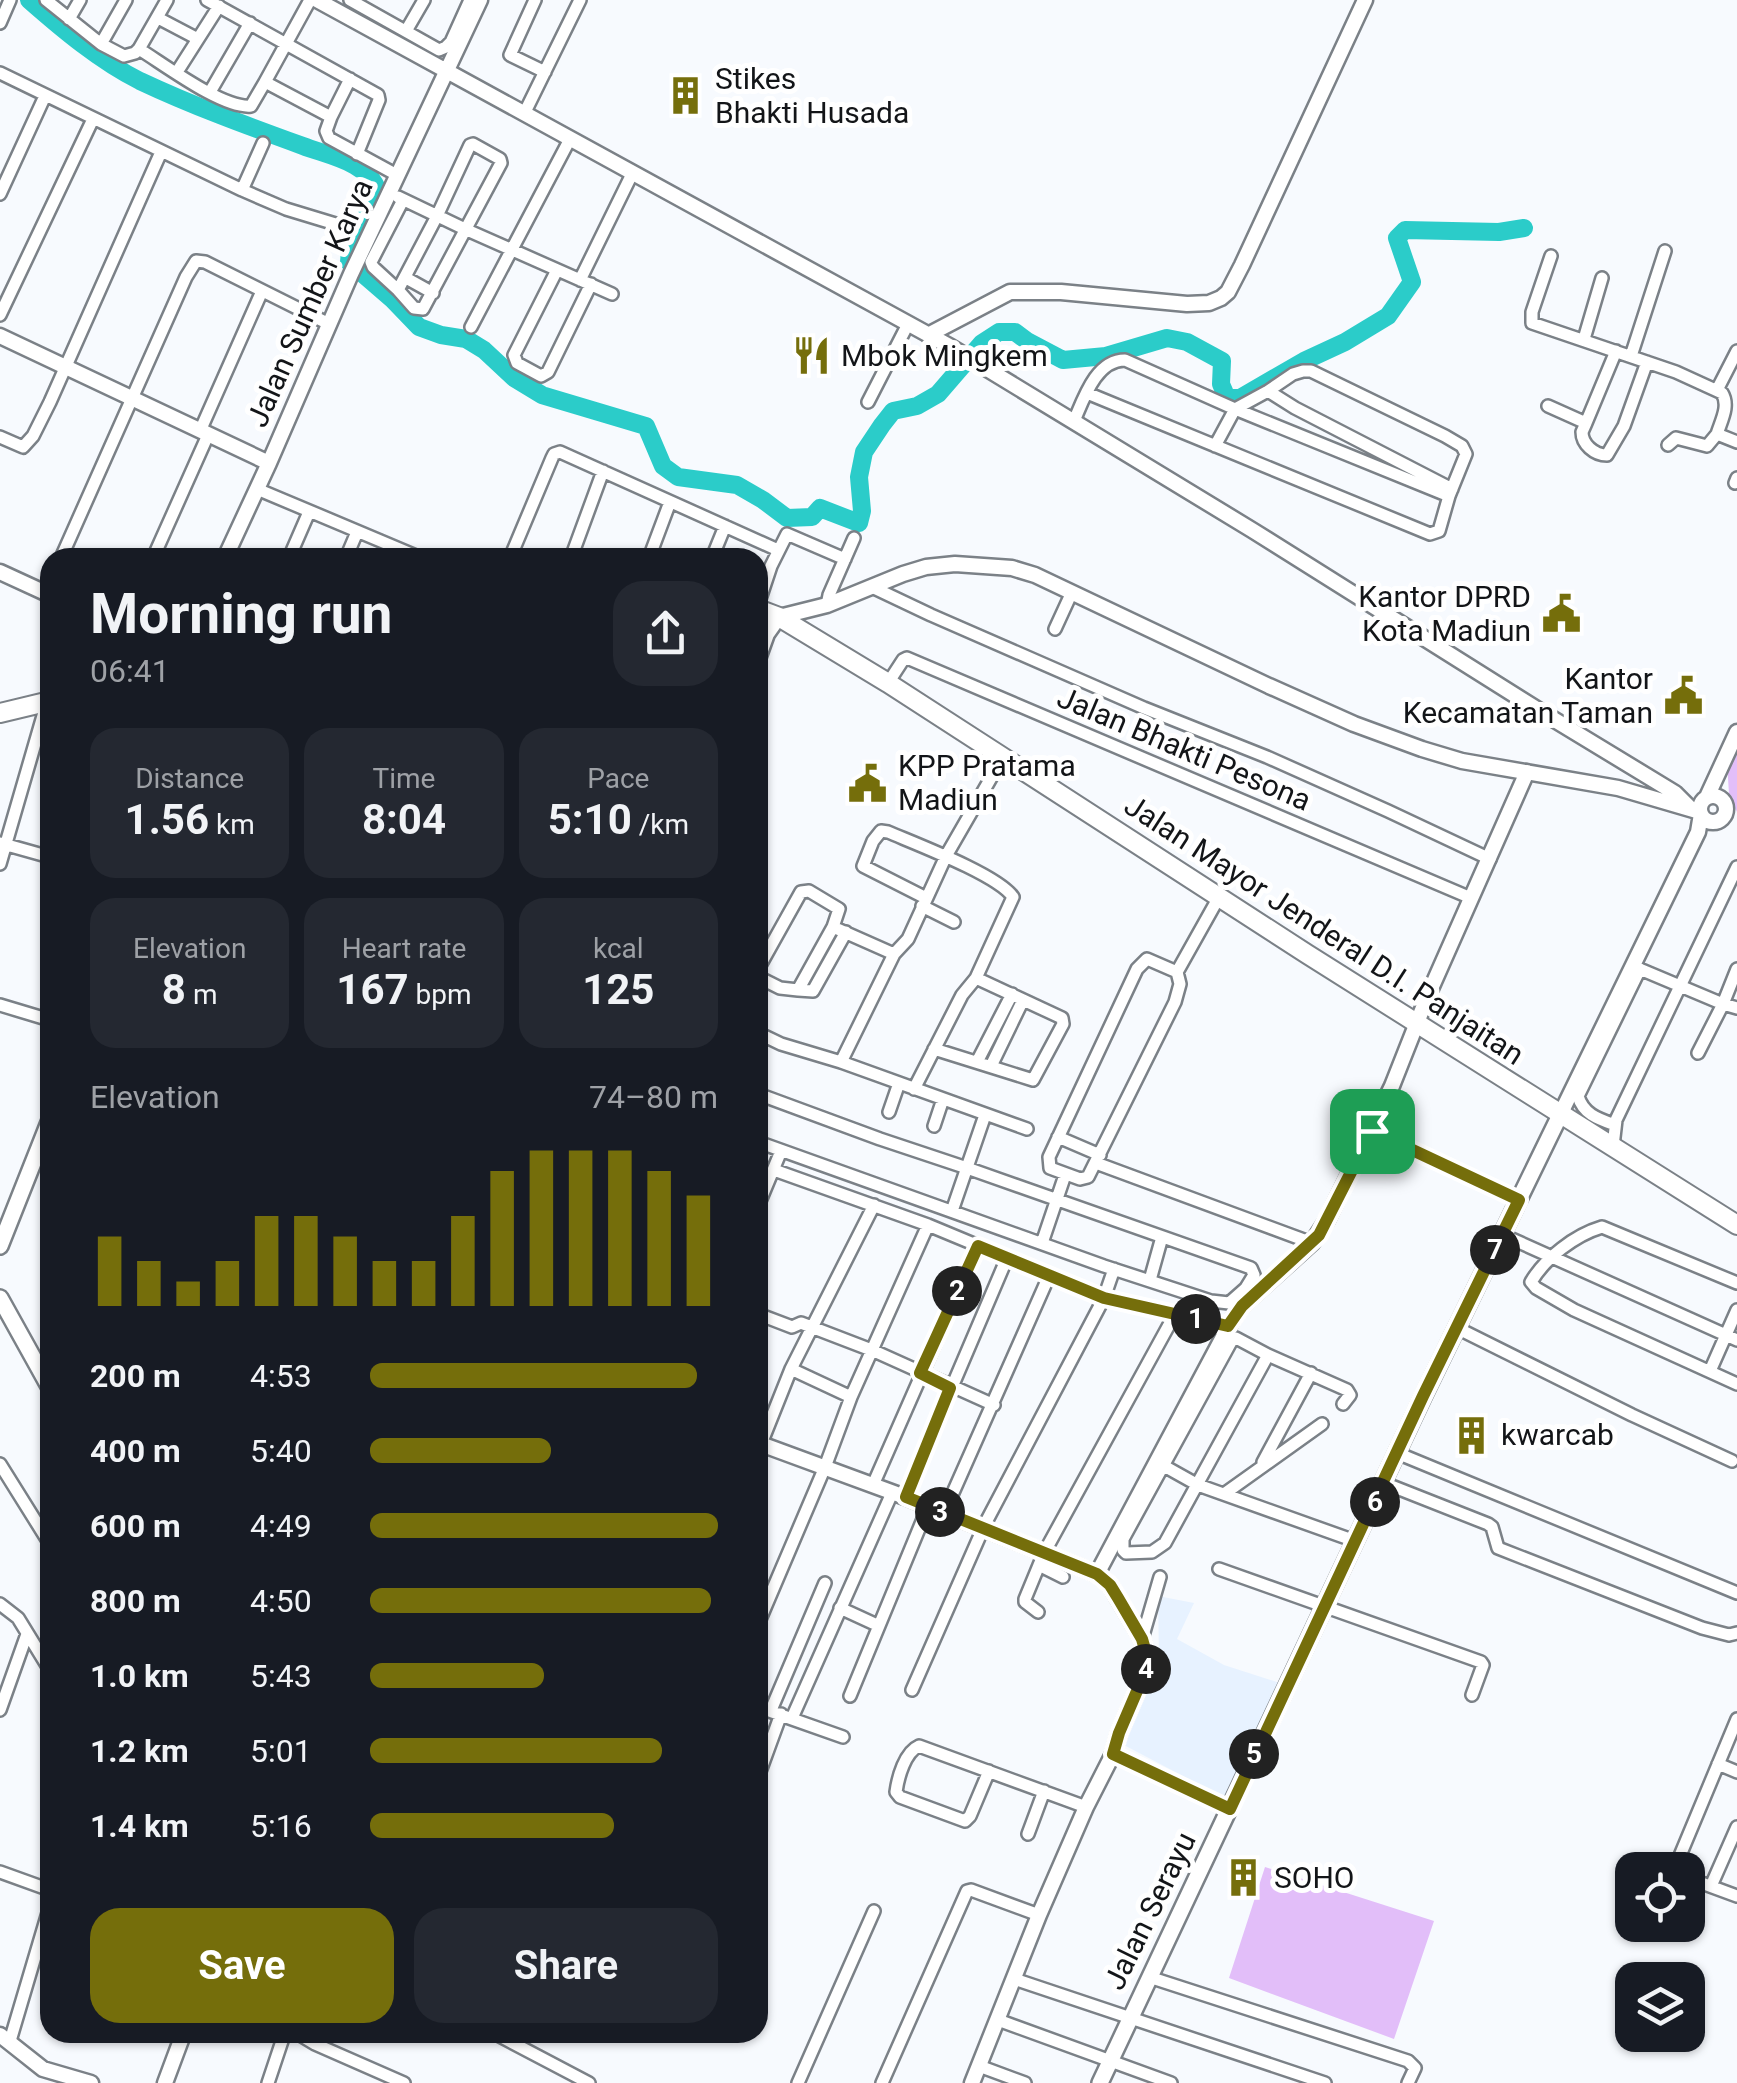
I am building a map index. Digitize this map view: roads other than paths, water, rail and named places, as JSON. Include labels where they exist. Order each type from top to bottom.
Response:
[{"type":"highway","name":"Jalan Mayor Jenderal D.I. Panjaitan","points":[[768,612],[1004,756],[1416,1024],[1737,1225]]},
{"type":"highway","points":[[0,713],[40,703]]},
{"type":"main road","name":"Jalan Serayu","points":[[1100,2083],[1561,1113]]},
{"type":"main road","points":[[0,1246],[40,1145]]},
{"type":"main road","points":[[0,1298],[40,1370]]},
{"type":"street","points":[[46,0],[101,44],[124,56],[139,49],[168,0]]},
{"type":"street","points":[[68,19],[80,0]]},
{"type":"street","points":[[101,44],[126,0]]},
{"type":"street","points":[[139,49],[210,92],[248,108],[255,102],[310,0]]},
{"type":"street","points":[[318,0],[962,354],[1675,793],[1736,823]]},
{"type":"street","points":[[350,0],[439,50],[451,42],[470,0]]},
{"type":"street","points":[[406,31],[424,0]]},
{"type":"street","name":"Jalan Sumber Karya","points":[[230,548],[351,274],[396,197],[397,175],[480,0]]},
{"type":"street","points":[[535,0],[510,55],[545,72]]},
{"type":"street","points":[[928,335],[1010,292],[1061,292],[1187,304],[1221,298],[1242,264],[1365,0]]},
{"type":"street","points":[[524,114],[577,1]]},
{"type":"street","points":[[0,22],[7,2]]},
{"type":"street","points":[[177,72],[198,39],[213,3],[379,97],[357,154]]},
{"type":"street","points":[[158,18],[198,39]]},
{"type":"street","points":[[210,92],[250,23]]},
{"type":"street","points":[[0,74],[242,190],[342,226]]},
{"type":"street","points":[[350,79],[326,131],[329,138],[397,175]]},
{"type":"street","points":[[265,82],[331,117]]},
{"type":"street","points":[[0,194],[45,96]]},
{"type":"street","points":[[0,315],[93,119]]},
{"type":"street","points":[[471,327],[570,139]]},
{"type":"street","points":[[242,190],[264,143]]},
{"type":"street","points":[[470,145],[501,161],[421,310],[414,308],[402,284],[470,145]]},
{"type":"street","points":[[0,437],[23,447],[27,445],[50,402],[161,152]]},
{"type":"street","points":[[557,270],[514,355],[516,363],[542,376],[548,372],[633,172]]},
{"type":"street","points":[[433,293],[402,284],[373,267],[396,197],[612,294]]},
{"type":"street","points":[[1631,356],[1666,251]]},
{"type":"street","points":[[1551,256],[1530,320],[1724,395],[1726,402],[1717,434],[1707,446],[1676,438],[1668,445]]},
{"type":"street","points":[[66,548],[192,264],[197,260],[329,324]]},
{"type":"street","points":[[1584,339],[1602,278]]},
{"type":"street","points":[[157,548],[262,290]]},
{"type":"street","points":[[868,402],[908,324]]},
{"type":"street","points":[[0,336],[269,463]]},
{"type":"street","points":[[1616,351],[1582,435],[1585,444],[1600,455],[1606,455],[1624,426],[1646,362]]},
{"type":"street","points":[[1718,390],[1737,351]]},
{"type":"street","points":[[1074,421],[1087,393],[1110,362],[1125,360],[1235,408],[1450,492]]},
{"type":"street","points":[[1087,393],[1215,446],[1430,534],[1438,530],[1466,454],[1462,446],[1446,436],[1303,370],[1235,408],[1215,446]]},
{"type":"street","points":[[1268,391],[1450,492]]},
{"type":"street","points":[[1548,406],[1586,422]]},
{"type":"street","points":[[1717,434],[1737,442]]},
{"type":"street","points":[[514,548],[554,454],[560,452],[778,550]]},
{"type":"street","points":[[575,548],[603,471]]},
{"type":"street","points":[[257,489],[394,548]]},
{"type":"street","points":[[653,548],[670,502]]},
{"type":"street","points":[[293,548],[309,512]]},
{"type":"street","points":[[716,548],[725,526]]},
{"type":"street","points":[[350,548],[357,532]]},
{"type":"street","points":[[768,578],[778,550],[789,534],[845,559]]},
{"type":"street","points":[[828,605],[854,538]]},
{"type":"street","points":[[768,633],[779,617],[828,605],[926,568],[955,564],[1012,568],[1035,575],[1354,724],[1422,749],[1462,761],[1589,782],[1710,809]]},
{"type":"street","points":[[0,572],[40,587]]},
{"type":"street","points":[[872,587],[1490,858]]},
{"type":"street","points":[[1055,629],[1072,592]]},
{"type":"street","name":"Jalan Bhakti Pesona","points":[[888,683],[907,658],[1472,898]]},
{"type":"street","points":[[0,864],[3,843],[40,729]]},
{"type":"street","points":[[1614,1125],[1591,1115],[1578,1096],[1710,809],[1737,732]]},
{"type":"street","points":[[841,1062],[894,954],[905,944],[946,856],[1004,756]]},
{"type":"street","points":[[1102,1578],[1228,1326],[1242,1306],[1312,1243],[1328,1220],[1392,1086],[1527,772]]},
{"type":"street","points":[[1653,796],[1675,793]]},
{"type":"street","points":[[914,1089],[962,994],[976,978],[1013,895],[946,856],[884,830],[864,863],[866,869],[954,922]]},
{"type":"street","points":[[3,843],[40,854]]},
{"type":"street","points":[[1613,1146],[1614,1125],[1737,867]]},
{"type":"street","points":[[768,951],[801,892],[809,891],[839,908],[798,990]]},
{"type":"street","points":[[1178,972],[1148,959],[1137,969],[1049,1157],[1050,1168],[1065,1175],[1088,1177],[1174,1002],[1180,984],[1178,972],[1219,896]]},
{"type":"street","points":[[832,927],[894,954]]},
{"type":"street","points":[[768,982],[785,990],[813,991],[846,932]]},
{"type":"street","points":[[1636,967],[1737,1008]]},
{"type":"street","points":[[1561,1113],[1636,967]]},
{"type":"street","points":[[1698,1053],[1737,969]]},
{"type":"street","points":[[934,1049],[1033,1080],[1063,1024],[1062,1018],[976,978]]},
{"type":"street","points":[[978,1062],[1017,997]]},
{"type":"street","points":[[991,1066],[1017,997]]},
{"type":"street","points":[[0,1005],[40,1017]]},
{"type":"street","points":[[768,1038],[1027,1129]]},
{"type":"street","points":[[889,1112],[899,1084]]},
{"type":"street","points":[[768,1098],[1251,1268],[1254,1275],[1246,1288],[1225,1304],[1114,1269],[768,1146]]},
{"type":"street","points":[[934,1126],[943,1099]]},
{"type":"street","points":[[952,1211],[985,1114]]},
{"type":"street","points":[[1372,1131],[1519,1200]]},
{"type":"street","points":[[1058,1137],[1098,1159],[1312,1243]]},
{"type":"street","points":[[768,1184],[782,1151]]},
{"type":"street","points":[[774,1170],[928,1225],[1104,1298],[1228,1326]]},
{"type":"street","points":[[1042,1243],[1065,1175]]},
{"type":"street","points":[[768,1422],[874,1205]]},
{"type":"street","points":[[768,1601],[851,1397],[928,1225]]},
{"type":"street","points":[[1737,1284],[1602,1226],[1582,1234],[1532,1278],[1532,1286],[1574,1310],[1737,1384]]},
{"type":"street","points":[[1503,1235],[1732,1337]]},
{"type":"street","points":[[1150,1280],[1162,1236]]},
{"type":"street","points":[[873,1485],[978,1246]]},
{"type":"street","points":[[775,1712],[840,1608],[899,1495],[1008,1258]]},
{"type":"street","points":[[912,1690],[984,1528],[1104,1298],[1114,1269]]},
{"type":"street","points":[[944,1513],[1049,1276]]},
{"type":"street","points":[[1710,1372],[1732,1337],[1737,1310]]},
{"type":"street","points":[[1038,1612],[1025,1600],[1042,1559],[1174,1314]]},
{"type":"street","points":[[768,1318],[792,1328],[801,1324],[874,1350],[994,1406]]},
{"type":"street","points":[[1457,1328],[1732,1462]]},
{"type":"street","points":[[1268,1355],[1162,1546],[1152,1552],[1126,1553],[1123,1540],[1232,1340],[1236,1338],[1349,1392],[1343,1404]]},
{"type":"street","points":[[791,1369],[851,1397]]},
{"type":"street","points":[[1261,1466],[1310,1373]]},
{"type":"street","points":[[1230,1496],[1261,1466],[1322,1424]]},
{"type":"street","points":[[768,1446],[984,1528],[1042,1559],[1102,1578],[1142,1639],[1146,1670],[972,2083]]},
{"type":"street","points":[[1397,1453],[1737,1593]]},
{"type":"street","points":[[0,1464],[40,1528]]},
{"type":"street","points":[[1164,1466],[1198,1484],[1355,1541]]},
{"type":"street","points":[[1384,1483],[1488,1524],[1498,1548],[1702,1628],[1737,1633]]},
{"type":"street","points":[[850,1696],[928,1507]]},
{"type":"street","points":[[1042,1559],[1063,1576]]},
{"type":"street","points":[[1219,1568],[1481,1662],[1472,1696]]},
{"type":"street","points":[[1142,1639],[1160,1577]]},
{"type":"street","points":[[768,1739],[826,1582]]},
{"type":"street","points":[[0,1604],[18,1618],[40,1654]]},
{"type":"street","points":[[840,1608],[878,1625]]},
{"type":"street","points":[[0,1710],[27,1634]]},
{"type":"street","points":[[775,1712],[843,1737]]},
{"type":"street","points":[[1681,1852],[1736,1724]]},
{"type":"street","points":[[989,1772],[965,1820],[915,1803],[896,1792],[905,1763],[916,1746],[1044,1791],[1086,1807]]},
{"type":"street","points":[[1113,1754],[1230,1809]]},
{"type":"street","points":[[1718,1764],[1737,1772]]},
{"type":"street","points":[[1028,1834],[1044,1791]]},
{"type":"street","points":[[1711,1886],[1737,1827]]},
{"type":"street","points":[[0,1872],[40,1886]]},
{"type":"street","points":[[1705,1884],[1737,1896]]},
{"type":"street","points":[[882,2083],[967,1891],[1040,1916]]},
{"type":"street","points":[[798,2083],[874,1911]]},
{"type":"street","points":[[40,1935],[5,2038],[43,2070],[91,2083]]},
{"type":"street","points":[[1149,1977],[1408,2061],[1414,2068],[1408,2083]]},
{"type":"street","points":[[1014,1979],[1325,2083]]},
{"type":"street","points":[[998,2020],[1172,2083]]},
{"type":"street","points":[[165,2083],[180,2043]]},
{"type":"street","points":[[268,2083],[281,2043]]},
{"type":"street","points":[[313,2043],[404,2083]]},
{"type":"street","points":[[513,2043],[590,2083]]},
{"type":"street","points":[[980,2066],[1026,2083]]},
{"type":"waterway","points":[[29,0],[96,54],[140,81],[346,161],[366,173],[378,191],[350,251],[349,262],[419,327],[466,339],[542,395],[646,426],[663,466],[678,477],[737,485],[787,518],[812,517],[820,508],[859,523],[859,477],[864,452],[882,425],[893,411],[917,406],[938,394],[982,343],[999,332],[1015,332],[1063,360],[1106,356],[1167,338],[1187,342],[1222,361],[1221,384],[1227,398],[1240,398],[1388,316],[1412,282],[1397,238],[1405,230],[1499,232],[1524,228]]},
{"type":"place","name":"Stikes Bhakti Husada","points":[[685,96]]},
{"type":"place","name":"Mbok Mingkem","points":[[811,356]]},
{"type":"place","name":"Kantor DPRD Kota Madiun","points":[[1561,614]]},
{"type":"place","name":"Kantor Kecamatan Taman","points":[[1683,696]]},
{"type":"place","name":"KPP Pratama Madiun","points":[[868,783]]},
{"type":"place","name":"kwarcab","points":[[1471,1435]]},
{"type":"place","name":"SOHO","points":[[1244,1878]]}]
